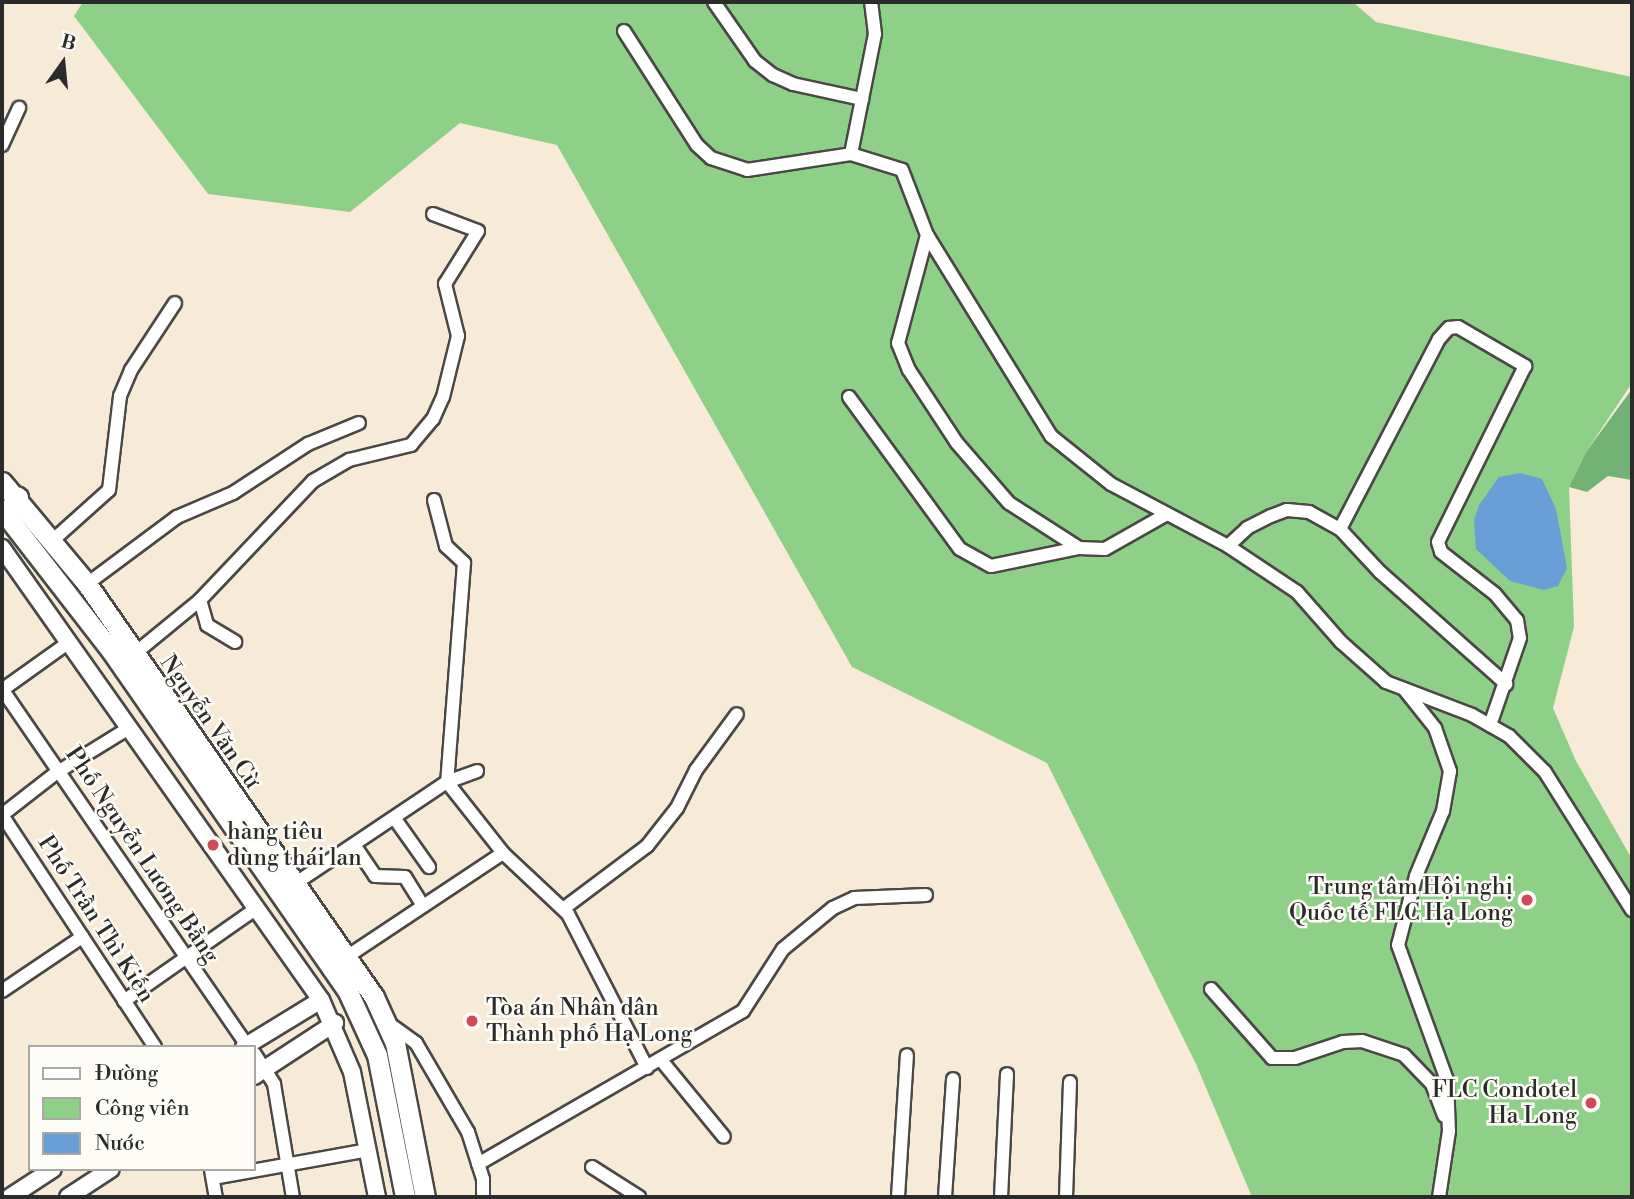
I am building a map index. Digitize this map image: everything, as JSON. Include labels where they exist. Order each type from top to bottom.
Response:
[{"type":"main road","name":"Nguyễn Văn Cừ","points":[[2,482],[9,508],[112,652],[286,890],[348,956],[384,1020],[407,1094],[425,1197]]},
{"type":"main road","name":"Nguyễn Văn Cừ","points":[[9,508],[52,541],[87,584],[286,890],[348,992],[377,1055],[405,1197]]},
{"type":"street","points":[[714,2],[755,61],[773,75],[793,84],[862,99]]},
{"type":"street","points":[[850,154],[875,34],[871,2]]},
{"type":"street","points":[[624,31],[697,145],[711,158],[747,170],[850,154],[902,170],[927,235],[1051,436],[1111,484],[1165,515],[1228,546],[1297,592],[1341,642],[1386,682],[1490,725],[1509,736],[1545,772],[1632,910]]},
{"type":"street","points":[[2,145],[19,108]]},
{"type":"street","points":[[133,655],[200,600],[313,481],[349,460],[411,445],[433,419],[443,397],[458,336],[445,284],[478,234],[473,226],[433,214]]},
{"type":"street","points":[[927,235],[898,343],[909,370],[957,443],[1009,503],[1080,548]]},
{"type":"street","points":[[52,541],[109,489],[120,396],[131,370],[175,303]]},
{"type":"street","points":[[1340,529],[1439,338],[1458,327],[1514,356],[1525,366],[1438,542],[1441,552],[1495,594],[1517,620],[1520,638],[1490,725]]},
{"type":"street","points":[[849,397],[960,549],[991,566],[1080,548],[1105,550],[1165,515]]},
{"type":"street","points":[[87,584],[177,517],[233,493],[307,444],[359,423]]},
{"type":"street","points":[[433,500],[446,545],[464,563],[447,782],[503,853],[563,909],[601,972],[647,1068]]},
{"type":"street","points":[[1228,546],[1247,528],[1287,510],[1309,512],[1340,529],[1380,572],[1506,684]]},
{"type":"street","points":[[2,548],[335,1023],[352,1072],[377,1197]]},
{"type":"street","points":[[200,600],[207,625],[235,642]]},
{"type":"street","points":[[2,690],[69,642]]},
{"type":"street","points":[[1404,689],[1435,728],[1450,771],[1443,811],[1416,876],[1398,945],[1447,1080],[1448,1130],[1439,1197]]},
{"type":"street","name":"Phố Nguyễn Lương Bằng","points":[[2,690],[246,1045]]},
{"type":"street","points":[[563,909],[647,846],[677,808],[696,770],[737,714]]},
{"type":"street","points":[[2,815],[60,771],[129,728]]},
{"type":"street","points":[[286,890],[447,782],[477,771]]},
{"type":"street","name":"Phố Trần Thì Kiến","points":[[2,815],[154,1045]]},
{"type":"street","points":[[395,819],[429,867]]},
{"type":"street","points":[[355,846],[376,876],[405,877],[423,906]]},
{"type":"street","points":[[348,956],[503,853]]},
{"type":"street","points":[[478,1164],[743,1011],[783,949],[832,908],[854,898],[926,895]]},
{"type":"street","points":[[124,1001],[254,910]]},
{"type":"street","points":[[4,984],[82,937]]},
{"type":"street","points":[[1211,989],[1272,1058],[1295,1059],[1343,1042],[1362,1041],[1404,1055],[1432,1084],[1448,1130]]},
{"type":"street","points":[[253,1045],[321,1000]]},
{"type":"street","points":[[384,1020],[416,1043],[468,1132],[478,1164],[483,1197]]},
{"type":"street","points":[[293,1197],[274,1084],[260,1072],[335,1023]]},
{"type":"street","points":[[898,1197],[907,1055]]},
{"type":"street","points":[[661,1060],[724,1138]]},
{"type":"street","points":[[1001,1197],[1007,1074]]},
{"type":"street","points":[[945,1197],[953,1079]]},
{"type":"street","points":[[1066,1197],[1070,1082]]},
{"type":"street","points":[[256,1168],[369,1150]]},
{"type":"street","points":[[592,1167],[639,1197]]},
{"type":"street","points":[[10,1197],[50,1171]]},
{"type":"street","points":[[68,1197],[108,1171]]},
{"type":"street","points":[[212,1173],[216,1197]]},
{"type":"green space","points":[[83,2],[1353,2],[1376,22],[1632,77],[1632,383],[1586,452],[1569,487],[1574,627],[1553,708],[1576,761],[1632,859],[1632,1197],[1252,1197],[1196,1064],[1047,763],[852,667],[557,145],[460,123],[350,212],[208,194],[74,16]]},
{"type":"green space","points":[[1632,389],[1632,480],[1608,476],[1587,492],[1569,487],[1586,452]]},
{"type":"water","points":[[1520,473],[1542,479],[1556,509],[1567,568],[1558,586],[1544,590],[1510,581],[1476,549],[1474,520],[1479,505],[1499,477]]},
{"type":"place","name":"hàng tiêu dùng thái lan","points":[[213,845]]},
{"type":"place","name":"Trung tâm Hội nghị Quốc tế FLC Hạ Long","points":[[1527,900]]},
{"type":"place","name":"Tòa án Nhân dân Thành phố Hạ Long","points":[[472,1021]]},
{"type":"place","name":"FLC Condotel Ha Long","points":[[1591,1103]]}]
